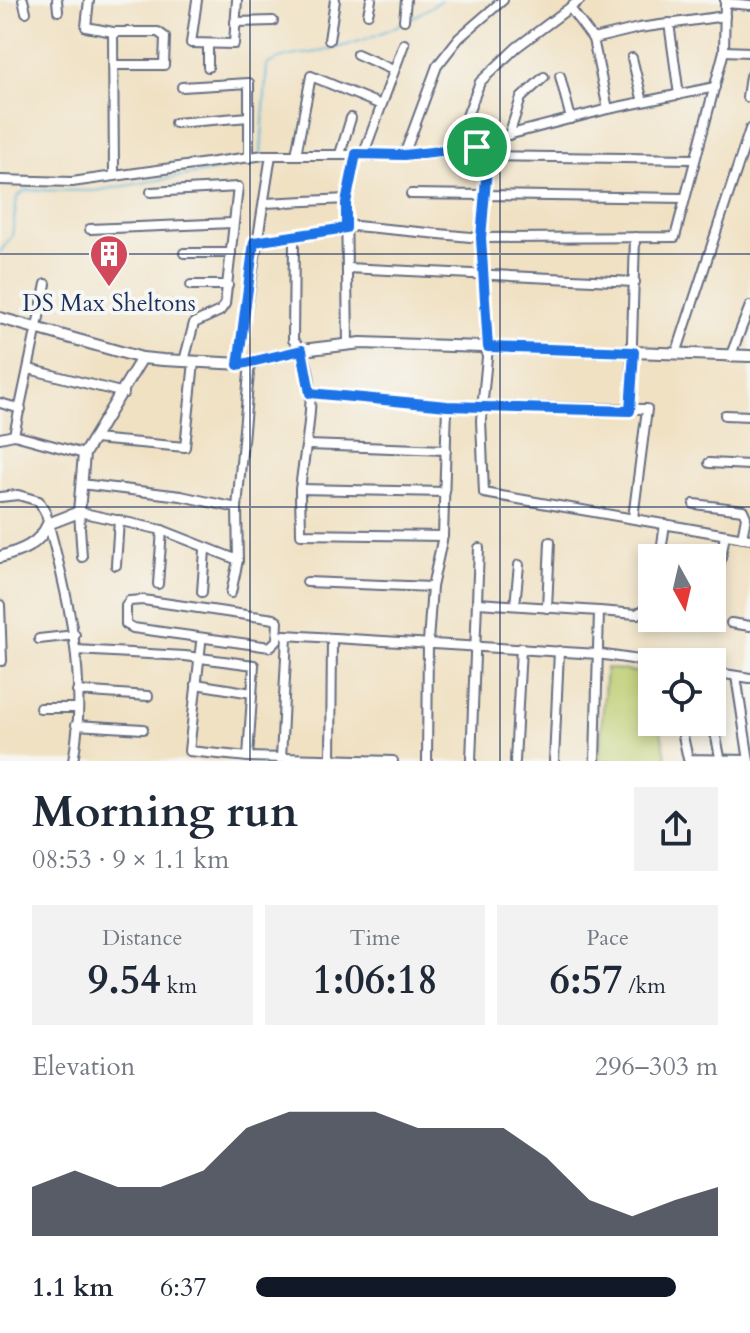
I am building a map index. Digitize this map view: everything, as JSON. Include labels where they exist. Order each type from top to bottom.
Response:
[{"type":"street","points":[[23,0],[26,12]]},
{"type":"street","points":[[57,0],[58,11]]},
{"type":"street","points":[[89,0],[86,27],[113,32],[158,32],[165,37],[164,65],[114,65]]},
{"type":"street","points":[[197,0],[191,43],[208,44],[234,44],[237,0]]},
{"type":"street","points":[[329,40],[335,0]]},
{"type":"street","points":[[368,14],[371,0]]},
{"type":"street","points":[[404,20],[406,0]]},
{"type":"street","points":[[404,155],[437,66],[459,38],[503,0]]},
{"type":"street","points":[[454,150],[480,82],[517,47],[580,0]]},
{"type":"street","points":[[254,242],[294,239],[346,228],[481,238],[675,237],[724,51],[726,2],[750,5]]},
{"type":"street","points":[[570,8],[593,39],[608,109]]},
{"type":"street","points":[[593,39],[669,23],[725,16]]},
{"type":"street","points":[[235,22],[273,21]]},
{"type":"street","points":[[669,23],[679,95]]},
{"type":"street","points":[[113,32],[114,176]]},
{"type":"street","points":[[208,44],[208,67]]},
{"type":"street","points":[[348,344],[347,199],[360,153],[404,44]]},
{"type":"street","points":[[724,51],[750,52]]},
{"type":"street","points":[[357,54],[393,70]]},
{"type":"street","points":[[632,58],[643,102]]},
{"type":"street","points":[[296,155],[311,76],[379,104]]},
{"type":"street","points":[[560,76],[571,119]]},
{"type":"street","points":[[747,97],[750,76]]},
{"type":"street","points":[[509,135],[521,98],[544,77]]},
{"type":"street","points":[[182,87],[249,83],[249,117],[260,156],[265,203],[254,242],[238,365]]},
{"type":"street","points":[[0,180],[72,182],[260,156],[404,155],[454,150],[477,147],[509,135],[608,109],[715,87]]},
{"type":"street","points":[[175,123],[249,117]]},
{"type":"street","points":[[340,154],[351,118]]},
{"type":"street","points":[[676,354],[750,129]]},
{"type":"street","points":[[477,147],[488,156],[694,159]]},
{"type":"street","points":[[488,156],[481,238],[488,347],[483,406],[484,493],[746,538],[743,510],[694,504]]},
{"type":"street","points":[[94,439],[185,447],[194,323],[220,311],[225,304],[238,187],[151,192]]},
{"type":"street","points":[[411,194],[685,198]]},
{"type":"street","points":[[265,203],[347,199]]},
{"type":"street","points":[[90,229],[233,223]]},
{"type":"street","points":[[630,411],[635,237]]},
{"type":"street","points":[[294,239],[293,340],[302,350],[310,393],[308,445],[300,489],[301,534],[443,536]]},
{"type":"street","points":[[184,253],[231,253]]},
{"type":"street","points":[[347,268],[635,282]]},
{"type":"street","points":[[14,435],[46,284]]},
{"type":"street","points":[[191,285],[228,285]]},
{"type":"street","points":[[730,357],[750,306]]},
{"type":"street","points":[[0,318],[142,358],[238,365],[302,350],[348,344],[410,342],[750,356]]},
{"type":"street","points":[[82,557],[79,512],[84,454],[124,393],[142,358]]},
{"type":"street","points":[[231,593],[238,560],[237,508],[250,362]]},
{"type":"street","points":[[29,369],[124,393]]},
{"type":"street","points":[[310,393],[447,406],[647,409],[633,518]]},
{"type":"street","points":[[0,403],[21,409]]},
{"type":"street","points":[[427,761],[428,642],[432,587],[443,536],[447,406]]},
{"type":"street","points":[[725,415],[750,416]]},
{"type":"street","points":[[0,438],[14,435],[84,454]]},
{"type":"street","points":[[308,445],[446,450]]},
{"type":"street","points":[[709,463],[750,465]]},
{"type":"street","points":[[81,484],[181,496],[237,508]]},
{"type":"street","points":[[300,489],[445,492]]},
{"type":"street","points":[[0,497],[18,495],[39,501],[48,524],[75,635],[78,708],[73,761]]},
{"type":"street","points":[[0,557],[32,546],[43,537],[48,524],[79,512],[162,530],[205,550],[238,560]]},
{"type":"street","points":[[116,565],[119,520]]},
{"type":"street","points":[[662,544],[665,524]]},
{"type":"street","points":[[158,584],[162,530]]},
{"type":"street","points":[[723,544],[725,535]]},
{"type":"street","points":[[547,608],[550,542]]},
{"type":"street","points":[[471,761],[479,548]]},
{"type":"street","points":[[202,592],[205,550]]},
{"type":"street","points":[[515,605],[519,565]]},
{"type":"street","points":[[307,582],[432,587]]},
{"type":"street","points":[[281,759],[284,634],[278,622],[143,600],[129,601],[126,606],[126,624],[133,628],[270,647],[284,634]]},
{"type":"street","points":[[478,603],[638,614]]},
{"type":"street","points":[[0,605],[2,661]]},
{"type":"street","points":[[595,761],[599,611]]},
{"type":"street","points":[[731,623],[750,626]]},
{"type":"street","points":[[284,634],[521,648],[638,660]]},
{"type":"street","points":[[39,639],[75,635]]},
{"type":"street","points":[[331,759],[332,639]]},
{"type":"street","points":[[201,643],[189,751],[281,759],[393,761]]},
{"type":"street","points":[[515,761],[521,648]]},
{"type":"street","points":[[76,650],[200,657],[254,665],[248,757]]},
{"type":"street","points":[[554,761],[559,651]]},
{"type":"street","points":[[726,674],[750,678]]},
{"type":"street","points":[[683,736],[688,759],[720,757],[749,761],[736,676]]},
{"type":"street","points":[[196,684],[252,693]]},
{"type":"street","points":[[77,691],[148,696]]},
{"type":"street","points":[[40,708],[78,708]]},
{"type":"street","points":[[76,725],[143,729]]},
{"type":"street","points":[[716,736],[720,757]]},
{"type":"green space","points":[[606,668],[638,672],[638,736],[662,736],[667,761],[599,761]]},
{"type":"waterway","points":[[261,153],[267,65],[283,58],[363,40],[403,23],[441,0]]},
{"type":"waterway","points":[[0,252],[12,236],[17,197],[26,190],[95,191],[259,163],[260,159]]},
{"type":"place","name":"DS Max Sheltons","points":[[109,288]]},
{"type":"route","points":[[477,147],[488,156],[481,238],[488,347],[634,352],[630,411],[447,406],[310,393],[302,350],[238,365],[254,242],[294,239],[346,228],[346,203],[356,154],[404,155],[477,147]]}]
